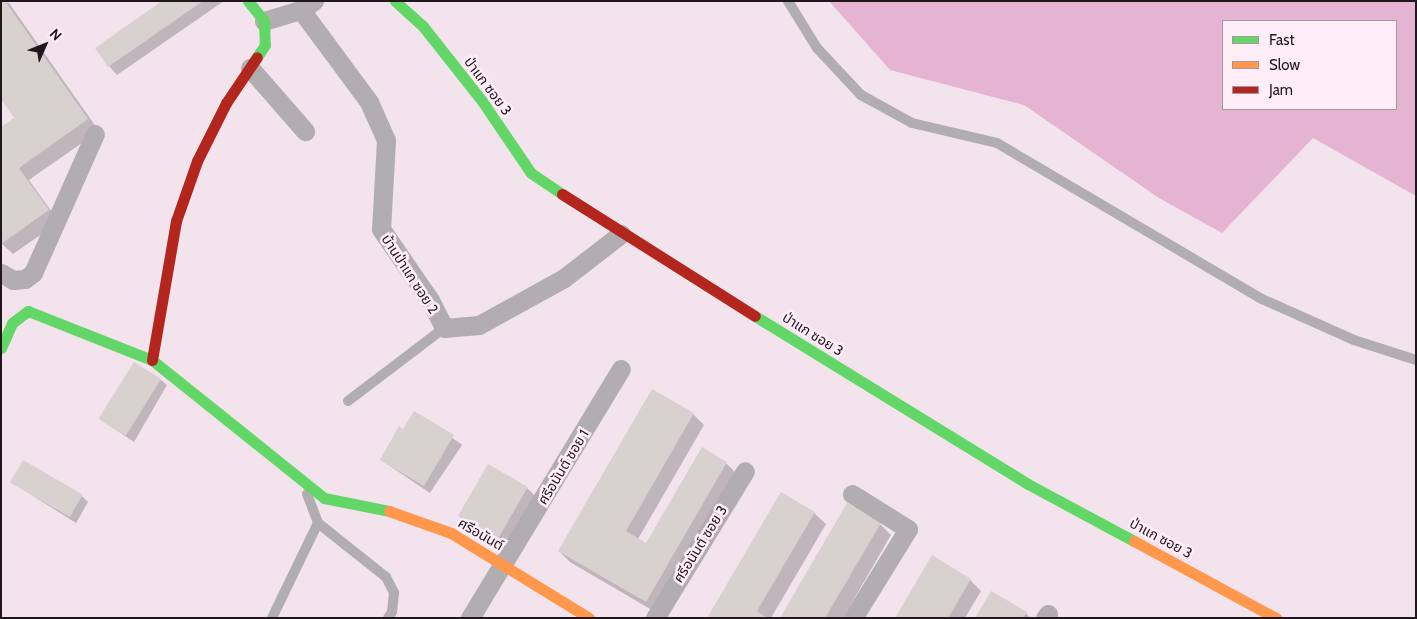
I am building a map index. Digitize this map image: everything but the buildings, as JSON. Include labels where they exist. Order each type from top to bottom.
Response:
[{"type":"street","points":[[1,348],[12,323],[28,311],[126,352],[152,360],[179,212],[197,161],[226,103],[265,45],[264,21],[248,1]]},
{"type":"street","name":"ป่าแก ซอย 3","points":[[395,1],[422,25],[482,101],[531,173],[621,234],[1028,484],[1276,618]]},
{"type":"street","points":[[264,21],[307,6]]},
{"type":"street","name":"บ้านป่าแก ซอย 2","points":[[307,6],[369,102],[386,140],[380,229],[430,300],[444,328],[478,325],[564,278],[621,234]]},
{"type":"street","points":[[250,68],[305,131]]},
{"type":"street","points":[[1,274],[13,280],[25,279],[33,273],[95,134]]},
{"type":"street","name":"ศรีอนันต์","points":[[152,360],[303,484],[324,498],[384,509],[451,533],[589,618]]},
{"type":"street","name":"ศรีอนันต์ ซอย 1","points":[[470,618],[505,565],[621,369]]},
{"type":"street","name":"ศรีอนันต์ ซอย 3","points":[[654,618],[746,471]]},
{"type":"street","points":[[852,494],[908,529],[853,618]]},
{"type":"lane","points":[[788,1],[817,48],[861,95],[912,123],[998,143],[1262,299],[1354,340],[1416,360]]},
{"type":"lane","points":[[348,402],[444,328]]},
{"type":"lane","points":[[303,484],[318,523],[386,577],[394,592],[392,612],[388,618]]},
{"type":"lane","points":[[272,618],[318,523]]},
{"type":"shaded area","points":[[829,1],[1416,1],[1416,196],[1313,138],[1222,233],[1159,198],[1024,105],[890,70]]},
{"type":"traffic: fast","points":[[248,1],[264,21],[265,45],[257,57]]},
{"type":"traffic: fast","points":[[395,1],[422,25],[482,101],[531,173],[562,194]]},
{"type":"traffic: fast","points":[[1,348],[12,323],[28,311],[152,360],[324,498],[389,511]]},
{"type":"traffic: fast","points":[[755,316],[1028,484],[1134,541]]},
{"type":"traffic: slow","points":[[389,511],[451,533],[589,618]]},
{"type":"traffic: slow","points":[[1134,541],[1276,618]]},
{"type":"traffic: jam","points":[[152,360],[176,221],[197,161],[226,103],[257,57]]},
{"type":"traffic: jam","points":[[562,194],[755,316]]}]
